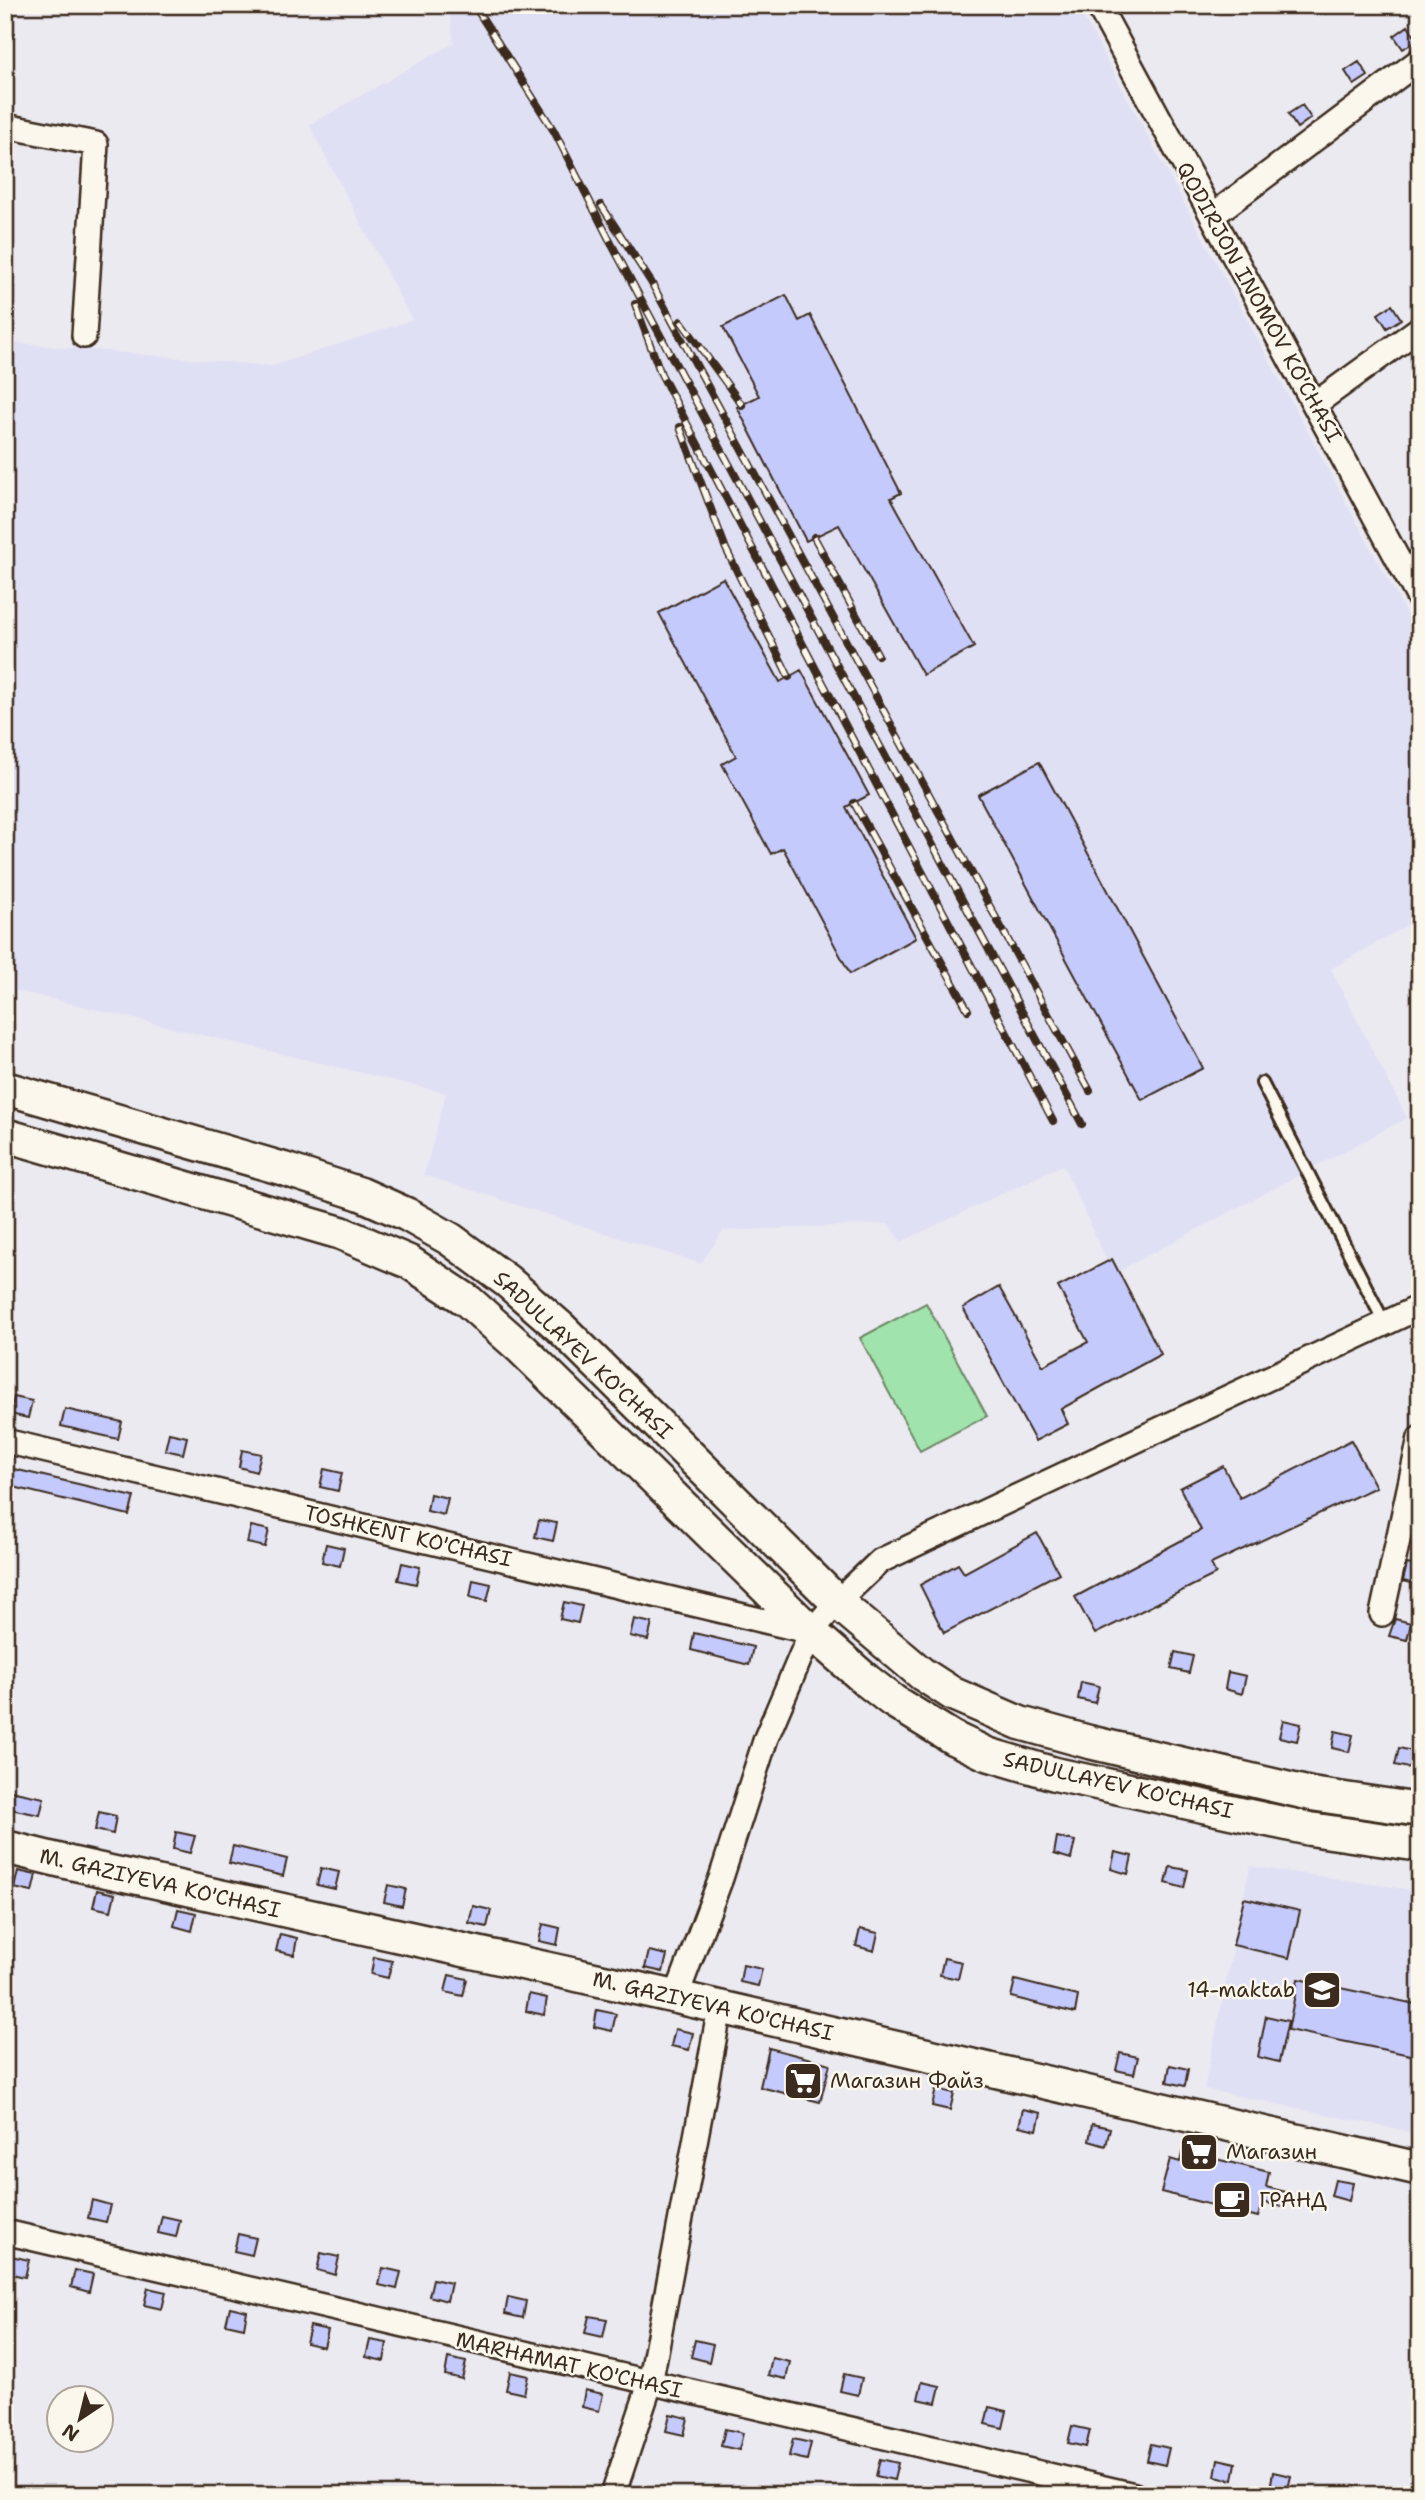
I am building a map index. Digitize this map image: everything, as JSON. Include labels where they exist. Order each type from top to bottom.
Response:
[{"type":"main road","name":"SADULLAYEV KO'CHASI","points":[[5,1087],[348,1190],[406,1214],[450,1239],[508,1280],[561,1328],[837,1602],[922,1674],[953,1694],[1020,1723],[1089,1742],[1311,1794],[1420,1810]]},
{"type":"main road","name":"SADULLAYEV KO'CHASI","points":[[5,1135],[341,1233],[409,1262],[468,1301],[522,1349],[811,1632],[893,1701],[953,1738],[987,1754],[1055,1774],[1310,1829],[1420,1844]]},
{"type":"main road","name":"M. GAZIYEVA KO'CHASI","points":[[5,1847],[676,1997],[1420,2169]]},
{"type":"street","name":"QODIRJON INOMOV KO'CHASI","points":[[1098,5],[1420,600]]},
{"type":"street","points":[[1212,216],[1420,60]]},
{"type":"street","points":[[5,126],[96,144],[84,336]]},
{"type":"street","points":[[1315,404],[1420,328]]},
{"type":"street","points":[[676,1997],[721,1878],[766,1738],[811,1632],[837,1602],[880,1561],[1420,1307]]},
{"type":"street","points":[[1382,1614],[1420,1438]]},
{"type":"street","name":"TOSHKENT KO'CHASI","points":[[5,1441],[811,1632]]},
{"type":"street","points":[[614,2495],[650,2384],[720,2008]]},
{"type":"street","name":"MARHAMAT KO'CHASI","points":[[5,2232],[1134,2495]]},
{"type":"lane","points":[[1262,1083],[1385,1324]]},
{"type":"shaded area","points":[[448,5],[1077,5],[1420,639],[1420,918],[1331,969],[1407,1118],[1113,1274],[1063,1165],[901,1242],[889,1224],[723,1231],[701,1264],[424,1175],[446,1093],[5,988],[5,342],[272,366],[412,320],[309,125],[454,43]]},
{"type":"shaded area","name":"14-maktab","points":[[1250,1866],[1420,1891],[1420,2134],[1204,2089]]},
{"type":"green space","points":[[926,1303],[987,1416],[920,1451],[860,1338]]},
{"type":"building","points":[[1408,26],[1417,40],[1403,49],[1394,36]]},
{"type":"building","points":[[1359,62],[1368,76],[1354,85],[1345,71]]},
{"type":"building","points":[[1302,105],[1311,118],[1297,128],[1288,114]]},
{"type":"building","points":[[786,295],[799,321],[810,315],[901,493],[891,498],[974,647],[923,675],[839,525],[806,541],[737,407],[759,396],[723,327]]},
{"type":"building","points":[[1392,305],[1401,319],[1387,328],[1378,314]]},
{"type":"building","points":[[723,578],[780,682],[801,670],[869,795],[846,807],[916,938],[850,974],[783,848],[771,854],[722,764],[736,756],[659,613]]},
{"type":"building","points":[[1039,762],[1203,1068],[1142,1100],[978,795]]},
{"type":"building","points":[[1112,1259],[1161,1354],[1061,1409],[1068,1424],[1035,1441],[963,1308],[999,1287],[1043,1366],[1088,1342],[1058,1287]]},
{"type":"building","points":[[14,1397],[32,1401],[28,1418],[10,1414]]},
{"type":"building","points":[[65,1409],[122,1422],[118,1439],[61,1426]]},
{"type":"building","points":[[169,1433],[187,1437],[183,1454],[165,1450]]},
{"type":"building","points":[[1351,1440],[1376,1487],[1211,1564],[1216,1574],[1095,1634],[1075,1597],[1201,1530],[1180,1488],[1223,1466],[1240,1498]]},
{"type":"building","points":[[242,1450],[261,1454],[256,1472],[239,1467]]},
{"type":"building","points":[[5,1467],[134,1497],[129,1515],[5,1485]]},
{"type":"building","points":[[324,1469],[342,1473],[338,1491],[320,1487]]},
{"type":"building","points":[[430,1494],[448,1498],[444,1515],[427,1511]]},
{"type":"building","points":[[539,1520],[557,1523],[553,1541],[535,1537]]},
{"type":"building","points":[[251,1526],[269,1530],[265,1547],[247,1543]]},
{"type":"building","points":[[1037,1533],[1059,1573],[944,1633],[920,1585],[958,1564],[964,1573]]},
{"type":"building","points":[[326,1544],[344,1548],[340,1566],[322,1562]]},
{"type":"building","points":[[402,1563],[420,1567],[416,1584],[398,1580]]},
{"type":"building","points":[[1407,1564],[1420,1567],[1420,1585],[1403,1581]]},
{"type":"building","points":[[473,1580],[491,1584],[487,1601],[470,1597]]},
{"type":"building","points":[[564,1602],[582,1606],[578,1623],[560,1619]]},
{"type":"building","points":[[634,1619],[652,1623],[648,1640],[630,1636]]},
{"type":"building","points":[[1395,1619],[1411,1623],[1407,1640],[1389,1636]]},
{"type":"building","points":[[694,1633],[753,1647],[749,1665],[691,1650]]},
{"type":"building","points":[[1175,1652],[1193,1656],[1189,1673],[1171,1669]]},
{"type":"building","points":[[1228,1672],[1246,1676],[1242,1694],[1225,1689]]},
{"type":"building","points":[[1081,1682],[1099,1686],[1095,1703],[1078,1699]]},
{"type":"building","points":[[1283,1720],[1301,1724],[1297,1741],[1279,1737]]},
{"type":"building","points":[[1335,1731],[1353,1735],[1349,1752],[1332,1748]]},
{"type":"building","points":[[1399,1748],[1417,1752],[1413,1769],[1395,1765]]},
{"type":"building","points":[[5,1790],[44,1798],[40,1815],[5,1808]]},
{"type":"building","points":[[99,1812],[116,1816],[113,1834],[95,1830]]},
{"type":"building","points":[[176,1832],[195,1836],[190,1853],[173,1849]]},
{"type":"building","points":[[1057,1837],[1075,1841],[1071,1859],[1054,1854]]},
{"type":"building","points":[[233,1846],[287,1859],[283,1876],[229,1863]]},
{"type":"building","points":[[1115,1852],[1132,1856],[1128,1874],[1111,1869]]},
{"type":"building","points":[[1170,1867],[1188,1870],[1184,1888],[1166,1883]]},
{"type":"building","points":[[321,1868],[339,1872],[335,1889],[317,1885]]},
{"type":"building","points":[[18,1871],[36,1875],[32,1892],[14,1888]]},
{"type":"building","points":[[388,1885],[406,1889],[402,1906],[384,1902]]},
{"type":"building","points":[[97,1890],[115,1894],[111,1911],[93,1907]]},
{"type":"building","points":[[1244,1898],[1300,1911],[1289,1958],[1233,1945]]},
{"type":"building","points":[[473,1906],[491,1910],[487,1927],[469,1923]]},
{"type":"building","points":[[178,1909],[196,1913],[192,1931],[174,1926]]},
{"type":"building","points":[[543,1924],[560,1928],[557,1945],[539,1941]]},
{"type":"building","points":[[860,1929],[878,1933],[874,1951],[856,1946]]},
{"type":"building","points":[[280,1934],[297,1938],[294,1955],[276,1951]]},
{"type":"building","points":[[649,1951],[667,1955],[663,1972],[645,1968]]},
{"type":"building","points":[[374,1957],[392,1961],[388,1978],[371,1974]]},
{"type":"building","points":[[944,1958],[962,1962],[958,1979],[940,1975]]},
{"type":"building","points":[[743,1965],[762,1969],[758,1986],[740,1982]]},
{"type":"building","points":[[449,1975],[467,1979],[463,1996],[445,1992]]},
{"type":"building","points":[[1298,1979],[1420,2005],[1420,2057],[1288,2030]]},
{"type":"building","points":[[1015,1980],[1078,1996],[1075,2013],[1011,1997]]},
{"type":"building","points":[[529,1994],[547,1998],[544,2015],[526,2011]]},
{"type":"building","points":[[597,2010],[616,2014],[612,2031],[594,2027]]},
{"type":"building","points":[[1266,2016],[1288,2021],[1279,2062],[1258,2057]]},
{"type":"building","points":[[675,2029],[693,2033],[689,2050],[671,2046]]},
{"type":"building","points":[[769,2048],[830,2064],[820,2102],[760,2087]]},
{"type":"building","points":[[1120,2053],[1138,2057],[1134,2074],[1116,2070]]},
{"type":"building","points":[[1170,2065],[1188,2069],[1185,2086],[1167,2082]]},
{"type":"building","points":[[936,2089],[954,2093],[950,2110],[932,2106]]},
{"type":"building","points":[[1023,2109],[1041,2113],[1037,2130],[1019,2126]]},
{"type":"building","points":[[1092,2124],[1110,2128],[1106,2146],[1089,2141]]},
{"type":"building","points":[[1185,2140],[1215,2147],[1212,2158],[1269,2172],[1266,2187],[1286,2192],[1283,2207],[1262,2202],[1258,2217],[1161,2192],[1170,2159],[1180,2162]]},
{"type":"building","points":[[1335,2180],[1353,2183],[1349,2201],[1331,2196]]},
{"type":"building","points":[[92,2200],[110,2205],[106,2222],[88,2218]]},
{"type":"building","points":[[162,2216],[180,2220],[176,2237],[158,2233]]},
{"type":"building","points":[[238,2234],[256,2238],[252,2255],[234,2251]]},
{"type":"building","points":[[321,2253],[339,2257],[335,2275],[317,2270]]},
{"type":"building","points":[[11,2256],[29,2260],[25,2277],[7,2273]]},
{"type":"building","points":[[383,2268],[401,2272],[397,2289],[379,2285]]},
{"type":"building","points":[[75,2270],[93,2274],[89,2292],[71,2287]]},
{"type":"building","points":[[433,2279],[451,2283],[447,2301],[429,2296]]},
{"type":"building","points":[[148,2288],[166,2292],[162,2309],[144,2305]]},
{"type":"building","points":[[508,2297],[526,2301],[523,2318],[505,2314]]},
{"type":"building","points":[[230,2307],[247,2311],[244,2328],[226,2324]]},
{"type":"building","points":[[589,2316],[607,2319],[603,2337],[585,2333]]},
{"type":"building","points":[[310,2326],[328,2330],[324,2347],[306,2343]]},
{"type":"building","points":[[370,2340],[387,2343],[384,2361],[366,2357]]},
{"type":"building","points":[[695,2340],[713,2344],[709,2362],[691,2357]]},
{"type":"building","points":[[448,2358],[466,2362],[462,2379],[445,2375]]},
{"type":"building","points":[[772,2358],[790,2362],[786,2379],[768,2375]]},
{"type":"building","points":[[510,2372],[528,2376],[524,2394],[506,2390]]},
{"type":"building","points":[[844,2374],[862,2378],[858,2395],[840,2391]]},
{"type":"building","points":[[922,2382],[940,2386],[936,2403],[918,2399]]},
{"type":"building","points":[[585,2390],[603,2394],[599,2411],[582,2407]]},
{"type":"building","points":[[989,2407],[1007,2411],[1003,2428],[985,2424]]},
{"type":"building","points":[[670,2414],[688,2418],[684,2435],[666,2431]]},
{"type":"building","points":[[1072,2426],[1090,2430],[1086,2447],[1068,2443]]},
{"type":"building","points":[[725,2429],[743,2433],[739,2450],[721,2446]]},
{"type":"building","points":[[793,2439],[811,2443],[807,2460],[789,2456]]},
{"type":"building","points":[[1151,2444],[1169,2448],[1165,2465],[1147,2461]]},
{"type":"building","points":[[880,2459],[898,2463],[894,2480],[876,2476]]},
{"type":"building","points":[[1218,2459],[1236,2463],[1233,2480],[1215,2476]]},
{"type":"building","points":[[1273,2472],[1291,2476],[1287,2493],[1270,2489]]},
{"type":"railway","points":[[474,5],[554,131],[612,245],[1082,1124]]},
{"type":"railway","points":[[601,205],[651,282],[1090,1091]]},
{"type":"railway","points":[[635,304],[661,374],[1053,1121]]},
{"type":"railway","points":[[681,321],[742,405]]},
{"type":"railway","points":[[680,427],[726,549],[789,677]]},
{"type":"railway","points":[[814,537],[878,655]]},
{"type":"railway","points":[[854,803],[968,1010]]},
{"type":"place","name":"14-maktab","points":[[1322,1990]]},
{"type":"place","name":"Магазин Файз","points":[[803,2081]]},
{"type":"place","name":"Магазин","points":[[1199,2152]]},
{"type":"place","name":"ГРАНД","points":[[1232,2200]]}]
